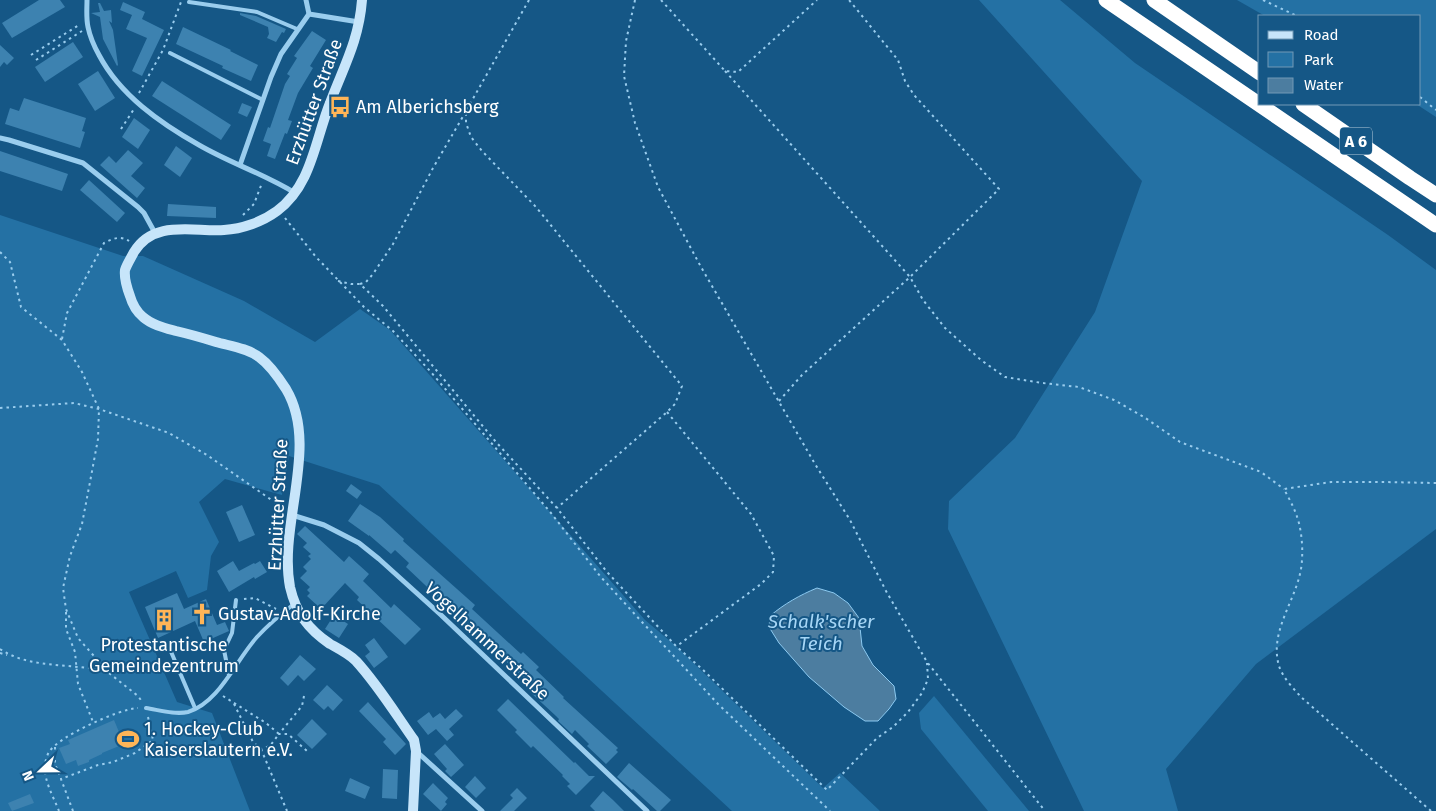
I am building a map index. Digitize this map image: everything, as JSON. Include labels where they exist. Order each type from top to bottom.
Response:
[{"type":"highway","name":"A 6","points":[[1106,0],[1258,104]]},
{"type":"highway","points":[[1154,0],[1258,72]]},
{"type":"highway","name":"A 6","points":[[1260,105],[1436,225]]},
{"type":"highway","name":"A 6","points":[[1305,105],[1436,194]]},
{"type":"street","points":[[87,0],[87,19],[92,41],[104,65],[136,102],[200,146],[295,193]]},
{"type":"street","points":[[240,165],[281,54],[309,14],[306,0]]},
{"type":"street","name":"Erzhütter Straße","points":[[362,0],[360,22],[352,50],[330,102],[313,157],[295,193],[278,210],[255,223],[226,230],[173,229],[155,233],[137,246],[125,272],[127,288],[132,303],[143,317],[159,327],[242,349],[260,358],[287,390],[295,411],[299,438],[287,554],[290,587],[302,619],[325,640],[353,658],[367,674],[414,740],[416,751],[413,811]]},
{"type":"street","points":[[309,14],[360,22]]},
{"type":"street","points":[[0,138],[84,163],[138,207],[144,213],[155,233]]},
{"type":"street","name":"Vogelhammerstraße","points":[[292,514],[324,525],[360,544],[379,558],[647,811]]},
{"type":"street","points":[[416,751],[482,811]]},
{"type":"lane","points":[[189,2],[257,12],[298,29]]},
{"type":"lane","points":[[170,54],[264,100]]},
{"type":"lane","points":[[229,675],[224,650],[232,633],[236,600]]},
{"type":"lane","points":[[146,708],[177,713],[188,712],[201,706],[217,691],[257,637],[283,612],[296,603]]},
{"type":"lane","points":[[169,647],[195,708]]},
{"type":"path","points":[[121,129],[163,50],[182,0]]},
{"type":"path","points":[[338,281],[360,284],[366,282],[373,274],[393,244],[433,168],[529,0]]},
{"type":"path","points":[[635,0],[626,41],[624,76],[635,123],[658,187],[701,267],[815,464],[850,520],[886,592],[928,662],[1045,811]]},
{"type":"path","points":[[661,0],[910,277],[923,300],[945,328],[981,360],[1004,377],[1079,387],[1114,400],[1144,417],[1180,442],[1261,472],[1284,489],[1296,515],[1302,560],[1297,586],[1280,629],[1276,648],[1279,667],[1301,697],[1431,811]]},
{"type":"path","points":[[726,71],[738,72],[817,0]]},
{"type":"path","points":[[779,401],[802,375],[910,277],[999,189],[914,95],[905,81],[898,60],[849,0]]},
{"type":"path","points":[[1263,0],[1295,15]]},
{"type":"path","points":[[32,55],[87,19]]},
{"type":"path","points":[[36,60],[88,27]]},
{"type":"path","points":[[1421,98],[1436,110]]},
{"type":"path","points":[[466,111],[466,123],[471,137],[536,208],[682,386],[675,404],[667,412],[557,508]]},
{"type":"path","points":[[226,230],[254,204],[264,176]]},
{"type":"path","points":[[278,210],[316,258],[393,332],[430,371],[552,513],[600,576],[641,621],[718,704],[830,811]]},
{"type":"path","points":[[62,340],[67,313],[104,244],[114,238],[124,238],[137,246]]},
{"type":"path","points":[[0,252],[10,262],[21,307],[62,340],[82,372],[99,408],[98,440],[82,524],[70,556],[63,588],[66,629],[76,652],[78,684],[93,723]]},
{"type":"path","points":[[360,284],[383,306],[496,442],[557,508],[607,572],[676,646],[827,790],[876,738],[894,727],[908,712],[922,693],[928,679],[928,662]]},
{"type":"path","points":[[0,408],[74,403],[99,408],[169,433],[207,455],[292,514]]},
{"type":"path","points":[[667,412],[751,514],[774,556],[773,572],[761,584],[676,646]]},
{"type":"path","points":[[1284,489],[1330,482],[1436,483]]},
{"type":"path","points":[[236,600],[255,598],[283,612]]},
{"type":"path","points":[[61,779],[98,765],[114,762],[135,752],[153,740],[146,708],[138,696],[109,673],[78,638],[66,609]]},
{"type":"path","points":[[0,649],[28,662],[93,668],[109,673]]},
{"type":"path","points":[[0,653],[10,655]]},
{"type":"path","points":[[217,691],[266,723],[279,734],[288,734],[307,751]]},
{"type":"path","points":[[261,748],[270,746],[302,706],[304,696]]},
{"type":"path","points":[[232,702],[253,742],[261,748],[287,811]]},
{"type":"path","points":[[59,811],[45,776],[45,763],[49,752],[63,739],[93,723],[129,709],[146,708]]},
{"type":"path","points":[[54,747],[55,764],[73,811]]},
{"type":"green space","points":[[979,0],[1060,0],[1135,63],[1388,235],[1436,270],[1436,529],[1256,664],[1166,769],[1178,811],[1084,811],[948,529],[949,501],[1015,438],[1095,312],[1142,181]]},
{"type":"green space","points":[[1237,0],[1436,0],[1436,117],[1418,105],[1421,105],[1421,15],[1263,15]]},
{"type":"green space","points":[[0,215],[123,256],[143,256],[244,301],[315,342],[360,309],[390,330],[645,620],[676,646],[823,788],[840,773],[880,811],[732,811],[379,485],[289,456],[282,495],[225,479],[199,502],[219,542],[211,556],[207,590],[188,598],[176,571],[129,592],[177,702],[212,713],[250,811],[0,811]]},
{"type":"green space","points":[[934,696],[1029,811],[988,811],[921,729],[919,713]]},
{"type":"water","name":"Schalk'scher Teich","points":[[817,588],[834,593],[848,603],[859,618],[862,646],[873,665],[894,686],[896,699],[878,721],[865,721],[844,707],[809,677],[779,643],[769,627],[770,616],[792,600]]},
{"type":"building","points":[[39,0],[60,0],[65,7],[12,38],[2,23]]},
{"type":"building","points":[[123,2],[145,12],[142,19],[164,30],[142,76],[132,71],[147,38],[126,29],[132,15],[120,10]]},
{"type":"building","points":[[98,3],[100,3],[104,11],[111,10],[112,23],[109,21],[113,30],[117,66],[103,39],[100,17],[91,13],[100,12]]},
{"type":"building","points":[[240,13],[256,16],[286,29],[276,42],[267,38],[269,34],[268,27],[240,15]]},
{"type":"building","points":[[183,27],[258,65],[251,81],[176,44]]},
{"type":"building","points":[[312,31],[326,40],[310,66],[313,68],[298,93],[288,120],[292,121],[275,159],[267,156],[271,144],[263,141],[268,127],[270,128],[285,84],[290,76],[287,74],[297,58],[294,56]]},
{"type":"building","points":[[73,42],[83,57],[45,82],[35,67]]},
{"type":"building","points":[[0,45],[14,58],[7,65],[4,62],[0,67]]},
{"type":"building","points":[[98,71],[115,98],[95,111],[78,84]]},
{"type":"building","points":[[162,81],[231,125],[221,140],[152,96]]},
{"type":"building","points":[[24,98],[86,118],[82,131],[85,132],[80,148],[5,124],[10,108],[19,111]]},
{"type":"building","points":[[242,103],[252,107],[247,117],[238,113]]},
{"type":"building","points":[[134,118],[150,130],[138,149],[122,137]]},
{"type":"building","points":[[176,146],[192,158],[180,177],[164,165]]},
{"type":"building","points":[[128,150],[143,163],[131,176],[145,188],[137,198],[100,165],[109,156],[116,163]]},
{"type":"building","points":[[0,151],[68,174],[62,191],[0,171]]},
{"type":"building","points":[[89,180],[125,213],[117,222],[80,190]]},
{"type":"building","points":[[168,204],[216,207],[216,218],[167,216]]},
{"type":"building","points":[[351,484],[362,492],[357,499],[346,491]]},
{"type":"building","points":[[360,504],[380,517],[404,539],[403,541],[475,605],[472,609],[521,654],[523,652],[539,667],[536,670],[563,698],[618,748],[616,750],[618,752],[606,764],[587,746],[589,744],[575,730],[572,734],[530,692],[534,688],[406,567],[409,563],[395,550],[391,554],[369,535],[348,521]]},
{"type":"building","points":[[242,505],[255,535],[239,542],[226,512]]},
{"type":"building","points":[[305,526],[344,562],[349,556],[369,574],[363,581],[391,608],[394,604],[421,629],[405,645],[357,600],[359,597],[345,583],[321,609],[307,596],[310,593],[307,590],[310,587],[300,578],[307,571],[303,567],[311,559],[308,556],[311,554],[303,547],[307,543],[297,534]]},
{"type":"building","points":[[233,561],[239,571],[260,561],[267,572],[255,579],[254,577],[229,592],[217,571]]},
{"type":"building","points":[[177,593],[184,609],[206,599],[217,625],[225,622],[229,631],[204,642],[195,621],[158,638],[145,607]]},
{"type":"building","points":[[334,615],[348,624],[339,638],[325,629]]},
{"type":"building","points":[[374,638],[388,657],[374,668],[365,656],[370,652],[365,645]]},
{"type":"building","points":[[300,655],[316,669],[304,681],[298,675],[288,686],[280,678]]},
{"type":"building","points":[[327,685],[343,700],[333,711],[328,706],[324,710],[313,700]]},
{"type":"building","points":[[508,699],[574,763],[589,776],[595,776],[576,795],[567,786],[570,784],[563,775],[533,746],[531,748],[515,732],[517,730],[497,710]]},
{"type":"building","points":[[368,702],[406,744],[395,755],[383,742],[386,739],[359,711]]},
{"type":"building","points":[[456,709],[463,716],[449,729],[454,735],[447,741],[436,729],[428,735],[417,721],[429,712],[433,718],[440,713],[445,719]]},
{"type":"building","points":[[312,719],[327,734],[312,749],[297,735]]},
{"type":"building","points":[[114,720],[124,744],[78,766],[76,760],[66,764],[59,748],[70,744],[68,740]]},
{"type":"building","points":[[445,744],[464,765],[451,777],[445,771],[447,769],[434,754]]},
{"type":"building","points":[[629,763],[671,800],[660,811],[657,811],[617,777]]},
{"type":"building","points":[[383,769],[398,770],[397,799],[382,798]]},
{"type":"building","points":[[475,776],[486,788],[476,798],[465,787]]},
{"type":"building","points":[[350,778],[370,787],[365,799],[345,791]]},
{"type":"building","points":[[433,783],[448,798],[445,802],[447,804],[441,811],[423,794]]},
{"type":"building","points":[[517,788],[527,798],[514,811],[500,811],[513,798],[510,795]]},
{"type":"building","points":[[603,791],[624,811],[595,811],[590,806]]},
{"type":"building","points":[[30,794],[34,803],[12,811],[8,803]]},
{"type":"place","name":"Am Alberichsberg","points":[[340,107]]},
{"type":"place","name":"Gustav-Adolf-Kirche","points":[[202,614]]},
{"type":"place","name":"Protestantische Gemeindezentrum","points":[[164,620]]},
{"type":"place","name":"1. Hockey-Club Kaiserslautern e.V.","points":[[128,739]]}]
